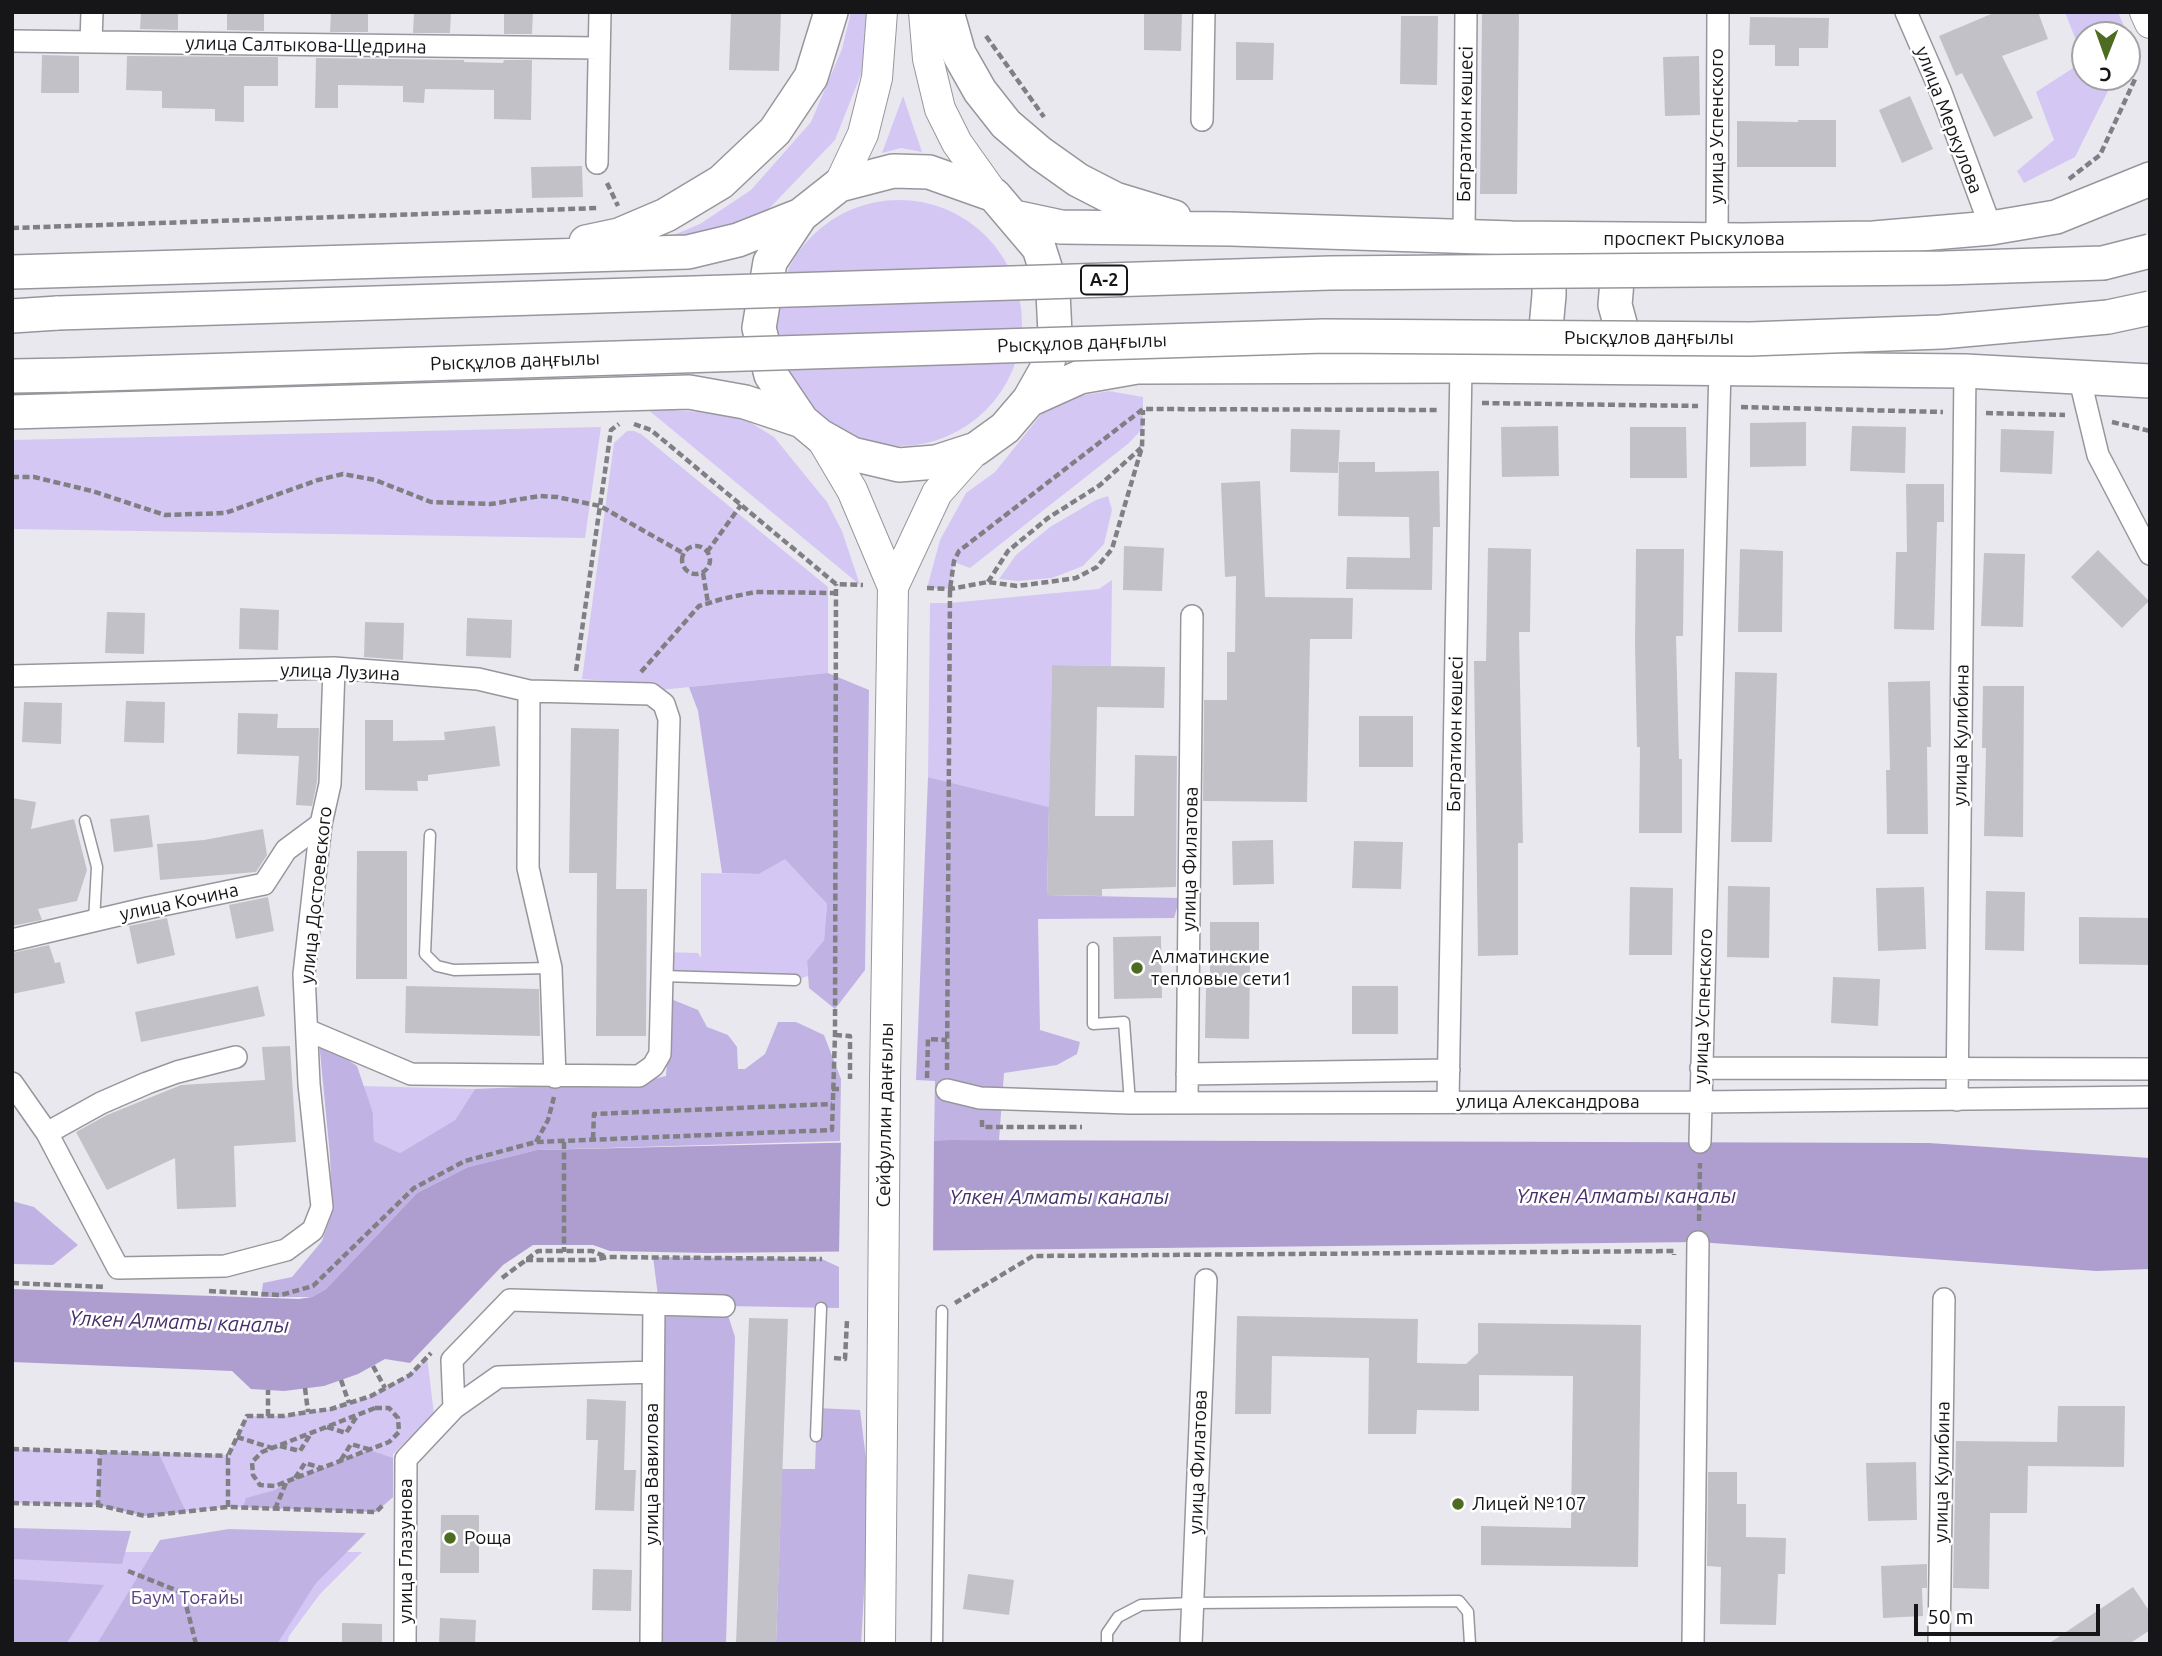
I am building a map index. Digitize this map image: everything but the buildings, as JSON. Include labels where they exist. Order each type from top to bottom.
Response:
[{"type":"main road","points":[[523,256],[619,235],[666,215],[721,182],[775,131],[811,77],[831,12]]},
{"type":"main road","points":[[839,185],[863,134],[877,78],[882,12]]},
{"type":"main road","points":[[12,412],[689,393],[745,402],[811,429],[852,454],[899,465],[936,462],[976,449],[1005,428],[1029,400],[1046,370],[1055,334],[1053,292],[1039,248],[957,143],[940,109],[928,59],[924,12]]},
{"type":"main road","points":[[947,12],[959,54],[980,91],[1006,124],[1040,153],[1078,180],[1115,199],[1168,216],[1231,229]]},
{"type":"main road","points":[[2145,12],[2150,23]]},
{"type":"main road","points":[[12,272],[688,252],[738,240],[801,215],[839,185],[893,171],[929,172],[1004,206],[1061,227],[1231,229]]},
{"type":"main road","name":"проспект Рыскулова","points":[[1231,229],[1512,238],[1874,238],[1991,228],[2056,216],[2150,179]]},
{"type":"main road","points":[[801,215],[770,262],[760,328],[771,375],[811,429]]},
{"type":"main road","points":[[1512,238],[1531,251],[1542,266],[1549,284],[1546,328],[1533,356],[1521,367]]},
{"type":"main road","points":[[1643,239],[1627,254],[1617,281],[1615,305],[1627,349],[1646,369]]},
{"type":"main road","name":"A-2","points":[[12,316],[1330,273],[1749,271],[2103,263],[2150,251]]},
{"type":"main road","name":"Рысқұлов даңғылы","points":[[12,376],[1324,336],[1750,339],[1941,332],[2108,317],[2150,308]]},
{"type":"main road","points":[[1029,400],[1080,377],[1136,367],[1461,366],[1965,371],[2150,381]]},
{"type":"main road","name":"Сейфуллин даңғылы","points":[[811,429],[852,490],[893,587],[880,1644]]},
{"type":"main road","name":"Сейфуллин даңғылы","points":[[893,587],[937,493],[976,449]]},
{"type":"street","points":[[92,12],[92,42]]},
{"type":"street","points":[[597,163],[600,12]]},
{"type":"street","points":[[1202,120],[1204,12]]},
{"type":"street","name":"Багратион көшесі","points":[[1464,236],[1466,12]]},
{"type":"street","name":"улица Успенского","points":[[1717,240],[1718,12]]},
{"type":"street","name":"улица Меркулова","points":[[1906,12],[1940,90],[1991,228]]},
{"type":"street","name":"улица Салтыкова-Щедрина","points":[[12,41],[599,48]]},
{"type":"street","name":"Багратион көшесі","points":[[1448,1102],[1461,366]]},
{"type":"street","name":"улица Успенского","points":[[1700,1142],[1720,368]]},
{"type":"street","name":"улица Кулибина","points":[[1957,1100],[1965,371]]},
{"type":"street","points":[[2079,376],[2098,456],[2150,554]]},
{"type":"street","name":"улица Филатова","points":[[1187,1102],[1192,616]]},
{"type":"street","name":"улица Лузина","points":[[12,676],[334,668],[478,679],[529,691],[651,694],[664,704],[669,719],[662,976]]},
{"type":"street","name":"улица Достоевского","points":[[47,1133],[118,1268],[225,1266],[286,1250],[313,1230],[322,1207],[309,1084],[304,974],[321,824],[330,784],[334,668]]},
{"type":"street","points":[[529,691],[527,868],[551,968],[555,1077]]},
{"type":"street","name":"улица Кочина","points":[[12,940],[264,884],[286,850],[321,824]]},
{"type":"street","points":[[307,1030],[411,1074],[639,1076],[653,1066],[660,1054],[662,976]]},
{"type":"street","points":[[12,1083],[47,1133],[101,1103],[147,1083],[177,1072],[236,1057]]},
{"type":"street","points":[[1701,1069],[2150,1069]]},
{"type":"street","points":[[1187,1074],[1449,1070]]},
{"type":"street","name":"улица Александрова","points":[[947,1090],[980,1098],[1130,1104],[2150,1097]]},
{"type":"street","points":[[1693,1644],[1698,1242]]},
{"type":"street","name":"улица Филатова","points":[[1191,1644],[1206,1280]]},
{"type":"street","name":"улица Кулибина","points":[[1939,1644],[1944,1299]]},
{"type":"street","points":[[454,1408],[452,1360],[510,1300],[724,1306]]},
{"type":"street","name":"улица Вавилова","points":[[651,1644],[654,1304]]},
{"type":"street","points":[[454,1408],[498,1377],[653,1372]]},
{"type":"street","name":"улица Глазунова","points":[[405,1644],[406,1459],[454,1408]]},
{"type":"lane","points":[[85,821],[97,867],[94,921]]},
{"type":"lane","points":[[430,835],[425,954],[438,966],[454,970],[551,968]]},
{"type":"lane","points":[[1093,948],[1093,1024],[1125,1023],[1130,1104]]},
{"type":"lane","points":[[662,976],[795,980]]},
{"type":"lane","points":[[816,1436],[821,1308]]},
{"type":"lane","points":[[937,1644],[942,1311]]},
{"type":"lane","points":[[1107,1644],[1107,1633],[1118,1617],[1140,1605],[1459,1601],[1468,1612],[1470,1644]]},
{"type":"path","points":[[985,35],[1045,117]]},
{"type":"path","points":[[2065,183],[2100,155],[2130,91]]},
{"type":"path","points":[[12,228],[619,207],[631,202]]},
{"type":"path","points":[[947,1090],[950,589],[954,561],[959,551],[1143,409],[1719,406],[2089,416],[2150,431]]},
{"type":"path","points":[[927,588],[950,589],[988,582],[1017,586],[1076,578],[1097,567],[1112,549],[1142,447],[1143,409]]},
{"type":"path","points":[[573,692],[611,430],[621,422],[651,430],[836,584],[863,585]]},
{"type":"path","points":[[988,582],[1008,551],[1048,518],[1100,485],[1142,447]]},
{"type":"path","points":[[12,477],[34,477],[92,491],[165,514],[225,513],[318,480],[343,474],[375,480],[431,502],[491,504],[540,496],[557,497],[600,506],[683,553]]},
{"type":"path","points":[[707,552],[741,505]]},
{"type":"path","points":[[683,553],[695,546],[707,552],[710,561],[703,573],[709,603]]},
{"type":"path","points":[[683,553],[682,562],[686,571],[694,575],[703,573]]},
{"type":"path","points":[[555,1077],[555,1094],[548,1120],[536,1142],[832,1130],[835,1035],[836,584]]},
{"type":"path","points":[[635,694],[637,678],[699,606],[755,592],[836,593]]},
{"type":"path","points":[[835,1035],[850,1036],[850,1079]]},
{"type":"path","points":[[927,1080],[928,1039],[947,1040]]},
{"type":"path","points":[[832,1089],[841,1089]]},
{"type":"path","points":[[593,1139],[594,1114],[832,1104]]},
{"type":"path","points":[[564,1142],[564,1252]]},
{"type":"path","points":[[1698,1242],[1700,1142]]},
{"type":"path","points":[[496,1284],[538,1251],[592,1251],[607,1256],[822,1259]]},
{"type":"path","points":[[942,1311],[1033,1256],[1674,1251]]},
{"type":"path","points":[[525,1261],[594,1261],[607,1256]]},
{"type":"path","points":[[845,1359],[847,1320]]},
{"type":"path","points":[[228,1507],[228,1455],[247,1416],[308,1412],[371,1396],[410,1375],[436,1348]]},
{"type":"path","points":[[427,1357],[428,1368]]},
{"type":"path","points":[[373,1366],[385,1388]]},
{"type":"path","points":[[341,1380],[349,1403]]},
{"type":"path","points":[[305,1388],[308,1412]]},
{"type":"path","points":[[268,1390],[268,1416]]},
{"type":"path","points":[[364,1412],[371,1396]]},
{"type":"path","points":[[389,1408],[398,1418],[399,1432],[389,1442],[286,1483],[275,1486],[260,1485],[253,1475],[252,1462],[262,1452],[364,1412],[389,1408]]},
{"type":"path","points":[[346,1433],[357,1415]]},
{"type":"path","points":[[326,1427],[346,1433],[351,1444],[369,1450]]},
{"type":"path","points":[[304,1463],[300,1451],[310,1433]]},
{"type":"path","points":[[237,1437],[300,1451]]},
{"type":"path","points":[[341,1461],[351,1444]]},
{"type":"path","points":[[12,1448],[228,1455]]},
{"type":"path","points":[[98,1505],[100,1452]]},
{"type":"path","points":[[304,1463],[323,1468]]},
{"type":"path","points":[[294,1479],[304,1463]]},
{"type":"path","points":[[275,1509],[286,1483]]},
{"type":"path","points":[[12,1503],[98,1505],[145,1516],[228,1507],[376,1512],[393,1497]]},
{"type":"path","points":[[128,1571],[183,1593],[196,1644]]},
{"type":"green space","points":[[851,12],[872,12],[867,59],[835,140],[761,217],[710,238],[650,245],[700,224],[751,190],[811,122],[842,49]]},
{"type":"green space","points":[[2065,12],[2118,12],[2122,21],[2071,21],[2071,27]]},
{"type":"green space","points":[[2071,69],[2071,91],[2108,91],[2075,157],[2024,183],[2017,171],[2054,140],[2036,92]]},
{"type":"green space","points":[[903,96],[922,152],[901,148],[882,153]]},
{"type":"green space","points":[[899,200],[946,210],[967,221],[986,236],[1001,255],[1012,276],[1022,323],[1012,370],[1001,391],[986,410],[967,425],[946,436],[899,446],[852,436],[831,425],[812,410],[797,391],[786,370],[776,323],[786,276],[797,255],[812,236],[831,221],[852,210]]},
{"type":"green space","points":[[1109,391],[1143,397],[1143,428],[1129,443],[970,568],[954,562],[950,589],[927,588],[940,540],[966,493],[995,472],[1047,407],[1073,397]]},
{"type":"green space","points":[[646,408],[727,414],[745,419],[774,437],[827,502],[842,531],[860,585]]},
{"type":"green space","points":[[601,427],[585,538],[12,529],[12,440]]},
{"type":"green space","points":[[627,431],[641,434],[828,587],[828,673],[660,690],[646,684],[582,679],[614,443]]},
{"type":"green space","points":[[1108,496],[1112,510],[1104,544],[1083,566],[1052,578],[1018,581],[999,579],[1016,555],[1050,527],[1096,500]]},
{"type":"green space","points":[[1112,580],[1111,666],[1052,665],[1049,807],[928,777],[930,603],[1099,589]]},
{"type":"green space","points":[[828,673],[869,690],[865,970],[835,1009],[809,988],[807,961],[824,940],[827,904],[785,859],[759,874],[722,873],[698,711],[689,687]]},
{"type":"green space","points":[[928,777],[1049,807],[1047,895],[1180,898],[1174,918],[1038,919],[1040,1030],[1080,1042],[1077,1054],[1057,1065],[1004,1073],[999,1140],[934,1140],[935,1081],[916,1080]]},
{"type":"green space","points":[[785,858],[827,904],[824,940],[807,961],[808,976],[795,980],[662,976],[663,952],[698,953],[701,958],[701,873],[759,874]]},
{"type":"green space","points":[[671,999],[698,1010],[707,1027],[728,1035],[737,1047],[738,1069],[745,1069],[765,1054],[778,1022],[796,1022],[824,1035],[841,1079],[840,1141],[537,1150],[468,1167],[417,1193],[326,1289],[312,1297],[261,1297],[263,1283],[292,1277],[322,1241],[332,1213],[330,1156],[319,1041],[357,1066],[373,1113],[374,1141],[400,1153],[455,1120],[475,1089],[639,1082],[666,1076]]},
{"type":"green space","points":[[362,1086],[475,1089],[455,1120],[400,1153],[374,1141],[373,1113]]},
{"type":"green space","points":[[12,1201],[34,1207],[78,1245],[53,1265],[12,1264]]},
{"type":"green space","points":[[653,1257],[822,1259],[839,1267],[839,1308],[725,1306],[735,1337],[726,1644],[651,1644],[659,1304]]},
{"type":"green space","points":[[427,1357],[434,1414],[393,1454],[393,1497],[376,1512],[228,1507],[145,1516],[98,1505],[12,1503],[12,1449],[228,1455],[247,1416],[283,1416],[331,1409],[371,1396],[409,1375]]},
{"type":"green space","points":[[817,1408],[860,1410],[870,1491],[861,1644],[776,1644],[782,1469],[815,1469]]},
{"type":"green space","points":[[369,1450],[393,1458],[393,1497],[376,1512],[243,1507],[246,1498],[275,1490],[286,1483]]},
{"type":"green space","points":[[100,1452],[159,1454],[186,1512],[145,1516],[98,1505]]},
{"type":"green space","points":[[12,1528],[131,1531],[122,1564],[12,1559]]},
{"type":"green space","points":[[229,1529],[366,1533],[316,1583],[277,1644],[97,1644],[160,1540]]},
{"type":"green space","name":"Баум Тоғайы","points":[[12,1552],[362,1552],[320,1594],[289,1636],[287,1644],[12,1644]]},
{"type":"green space","points":[[12,1579],[104,1585],[66,1644],[12,1644]]},
{"type":"water","name":"Үлкен Алматы каналы","points":[[950,1140],[1929,1143],[2150,1158],[2150,1269],[2096,1271],[1698,1242],[707,1253],[610,1251],[593,1245],[533,1245],[503,1265],[410,1363],[385,1359],[358,1374],[324,1386],[284,1391],[251,1389],[232,1371],[12,1362],[12,1289],[299,1299],[312,1297],[326,1289],[417,1193],[468,1167],[537,1150]]},
{"type":"pier","points":[[934,1136],[933,1253],[839,1253],[841,1138]]},
{"type":"place","name":"Алматинские тепловые сети1","points":[[1137,968]]},
{"type":"place","name":"Лицей №107","points":[[1458,1504]]},
{"type":"place","name":"Роща","points":[[450,1538]]}]
